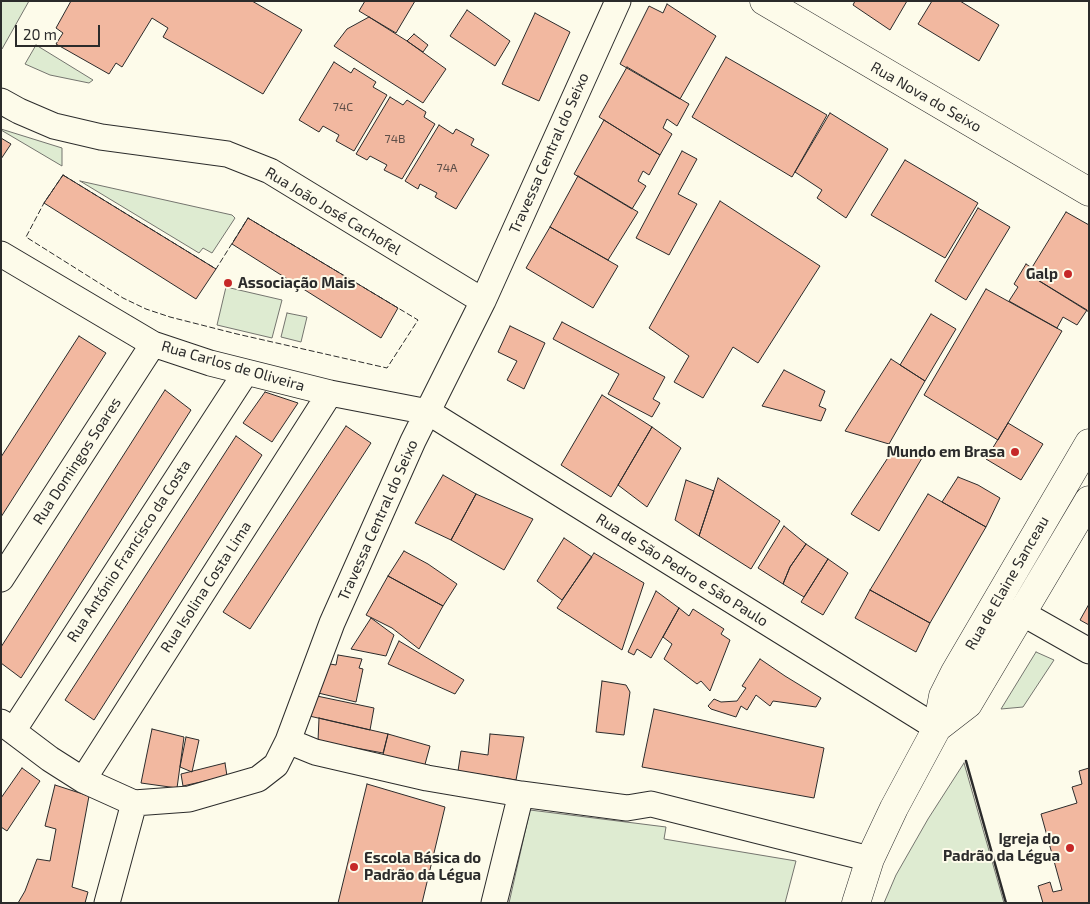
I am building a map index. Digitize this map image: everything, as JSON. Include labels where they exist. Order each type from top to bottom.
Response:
[{"type":"main road","name":"Rua Nova do Seixo","points":[[764,1],[1089,192]]},
{"type":"main road","name":"Rua de Elaine Sanceau","points":[[856,903],[870,860],[894,808],[937,728],[943,696],[954,672],[1089,442]]},
{"type":"main road","name":"Rua de Elaine Sanceau","points":[[937,728],[968,704],[1089,500]]},
{"type":"street","name":"Travessa Central do Seixo","points":[[7,727],[50,759],[83,780],[134,803],[189,798],[258,779],[276,766],[288,741],[332,623],[413,441],[483,301],[618,1]]},
{"type":"street","name":"Rua João José Cachofel","points":[[1,102],[54,126],[101,137],[227,154],[270,171],[483,301]]},
{"type":"street","name":"Rua Carlos de Oliveira","points":[[1,254],[153,344],[246,372],[330,393],[428,412]]},
{"type":"street","name":"Rua Domingos Soares","points":[[1,579],[153,344]]},
{"type":"street","name":"Rua António Francisco da Costa","points":[[7,727],[246,372]]},
{"type":"street","name":"Rua Isolina Costa Lima","points":[[83,780],[330,393]]},
{"type":"street","name":"Rua de São Pedro e São Paulo","points":[[428,412],[937,728]]},
{"type":"street","points":[[1022,613],[1089,651]]},
{"type":"street","points":[[288,741],[315,752],[418,776],[521,794],[627,808],[651,804],[870,860]]},
{"type":"street","points":[[494,903],[521,794]]},
{"type":"street","points":[[107,903],[134,803]]},
{"type":"green space","points":[[1,1],[29,1],[2,49],[1,48]]},
{"type":"green space","points":[[36,45],[93,80],[89,83],[50,75],[25,64]]},
{"type":"green space","points":[[1,130],[62,148],[62,166]]},
{"type":"green space","points":[[80,181],[232,215],[235,218],[212,253],[203,248],[199,253]]},
{"type":"green space","points":[[226,287],[282,300],[272,338],[217,325]]},
{"type":"green space","points":[[287,313],[307,317],[301,342],[281,337]]},
{"type":"green space","points":[[1036,652],[1054,660],[1023,707],[1001,709]]},
{"type":"green space","points":[[964,763],[1004,903],[884,903],[896,875],[928,819]]},
{"type":"green space","points":[[530,810],[666,827],[664,839],[796,861],[785,903],[509,903]]},
{"type":"building","points":[[71,1],[252,1],[302,30],[263,94],[163,37],[168,28],[152,18],[122,67],[116,63],[109,74],[56,44],[63,33],[56,28]]},
{"type":"building","points":[[365,1],[415,1],[396,33],[359,11]]},
{"type":"building","points":[[855,1],[907,1],[890,30],[853,5]]},
{"type":"building","points":[[932,1],[960,1],[999,25],[979,61],[918,24]]},
{"type":"building","points":[[667,4],[716,36],[680,99],[620,64],[649,6],[663,13]]},
{"type":"building","points":[[467,10],[510,41],[495,66],[450,36]]},
{"type":"building","points":[[535,13],[570,32],[539,101],[502,84]]},
{"type":"building","points":[[369,17],[446,69],[423,103],[334,46],[347,29]]},
{"type":"building","points":[[414,34],[428,45],[423,52],[407,41]]},
{"type":"building","points":[[726,57],[827,115],[792,177],[692,117]]},
{"type":"building","points":[[334,62],[351,73],[354,68],[376,82],[373,87],[387,95],[354,151],[336,141],[339,135],[323,126],[319,132],[299,120]]},
{"type":"building","points":[[627,67],[689,104],[677,126],[667,119],[663,128],[672,134],[660,155],[599,117]]},
{"type":"building","points":[[390,97],[403,105],[407,100],[426,112],[424,117],[435,124],[402,179],[384,170],[387,165],[370,156],[367,160],[356,154]]},
{"type":"building","points":[[830,113],[888,149],[846,218],[817,198],[822,190],[795,172]]},
{"type":"building","points":[[604,120],[660,155],[649,175],[643,171],[638,181],[646,186],[632,209],[574,174]]},
{"type":"building","points":[[439,125],[453,134],[456,129],[474,139],[471,145],[489,155],[456,209],[435,197],[437,193],[420,184],[418,189],[405,181]]},
{"type":"building","points":[[1,138],[11,144],[1,159]]},
{"type":"building","points":[[682,151],[697,159],[678,194],[697,204],[669,255],[636,238]]},
{"type":"building","points":[[905,160],[978,203],[945,258],[871,215]]},
{"type":"building","points":[[63,175],[216,269],[196,299],[44,203]]},
{"type":"building","points":[[578,176],[638,212],[608,260],[550,227]]},
{"type":"building","points":[[720,201],[820,266],[758,363],[733,347],[703,398],[674,382],[689,356],[649,328]]},
{"type":"building","points":[[978,208],[1010,227],[966,300],[935,281]]},
{"type":"building","points":[[1066,212],[1089,225],[1089,312],[1028,274]]},
{"type":"building","points":[[248,218],[398,308],[381,338],[232,244]]},
{"type":"building","points":[[550,227],[618,266],[593,308],[526,268]]},
{"type":"building","points":[[1026,264],[1032,268],[1028,274],[1087,310],[1077,325],[1063,317],[1057,328],[1009,301],[1018,287],[1014,284]]},
{"type":"building","points":[[986,289],[1062,331],[998,440],[924,395]]},
{"type":"building","points":[[931,314],[956,329],[925,381],[900,365]]},
{"type":"building","points":[[562,322],[665,377],[653,399],[660,403],[652,417],[608,394],[619,374],[553,339]]},
{"type":"building","points":[[510,326],[545,343],[524,389],[507,380],[517,361],[498,352]]},
{"type":"building","points":[[79,336],[106,353],[1,517],[1,457]]},
{"type":"building","points":[[891,359],[925,381],[889,444],[845,431]]},
{"type":"building","points":[[784,370],[825,391],[819,406],[826,409],[821,421],[762,406]]},
{"type":"building","points":[[165,390],[191,410],[21,678],[1,663],[1,647]]},
{"type":"building","points":[[265,392],[298,403],[272,442],[243,423]]},
{"type":"building","points":[[602,395],[652,427],[611,497],[561,465]]},
{"type":"building","name":"Mundo em Brasa","points":[[1008,423],[1043,444],[1021,480],[986,459]]},
{"type":"building","points":[[346,426],[371,443],[250,629],[223,612]]},
{"type":"building","points":[[652,427],[681,448],[647,507],[618,485]]},
{"type":"building","points":[[236,436],[262,455],[94,720],[65,700]]},
{"type":"building","points":[[895,447],[922,458],[879,531],[851,514]]},
{"type":"building","points":[[443,475],[476,494],[451,540],[415,523]]},
{"type":"building","points":[[958,477],[978,485],[1000,498],[986,527],[942,502]]},
{"type":"building","points":[[718,478],[780,521],[751,569],[699,536]]},
{"type":"building","points":[[686,480],[714,491],[699,536],[675,520]]},
{"type":"building","points":[[476,494],[533,519],[504,570],[451,540]]},
{"type":"building","points":[[928,494],[986,527],[930,623],[870,590]]},
{"type":"building","points":[[784,526],[806,544],[790,567],[783,584],[758,568]]},
{"type":"building","points":[[564,538],[592,557],[562,600],[537,581]]},
{"type":"building","points":[[806,544],[828,559],[804,597],[783,584],[790,567]]},
{"type":"building","points":[[404,551],[428,564],[457,584],[443,606],[388,576]]},
{"type":"building","points":[[594,553],[644,583],[622,650],[557,608]]},
{"type":"building","points":[[828,559],[848,573],[823,615],[801,602]]},
{"type":"building","points":[[388,576],[443,606],[419,649],[392,628],[366,615]]},
{"type":"building","points":[[870,590],[930,623],[916,652],[855,618]]},
{"type":"building","points":[[656,591],[679,608],[651,658],[637,649],[634,655],[628,652]]},
{"type":"building","points":[[1089,604],[1089,625],[1080,620]]},
{"type":"building","points":[[679,608],[689,616],[693,609],[724,629],[721,634],[730,640],[710,691],[701,681],[697,684],[664,659],[672,644],[663,637]]},
{"type":"building","points":[[371,618],[394,635],[386,656],[351,649]]},
{"type":"building","points":[[399,641],[464,680],[455,694],[388,664]]},
{"type":"building","points":[[338,655],[362,659],[359,668],[363,669],[356,702],[314,692],[324,663],[336,665]]},
{"type":"building","points":[[760,659],[821,698],[816,707],[773,701],[770,706],[756,695],[747,710],[741,706],[736,717],[711,709],[708,706],[714,699],[721,702],[737,701],[746,688],[742,686]]},
{"type":"building","points":[[602,681],[626,685],[630,692],[624,735],[596,732]]},
{"type":"building","points":[[312,695],[374,708],[370,730],[305,715]]},
{"type":"building","points":[[654,709],[824,748],[814,798],[642,767]]},
{"type":"building","points":[[319,718],[388,734],[383,753],[318,741]]},
{"type":"building","points":[[152,729],[184,737],[177,788],[141,783]]},
{"type":"building","points":[[388,734],[430,746],[424,768],[382,759]]},
{"type":"building","points":[[490,734],[524,737],[516,780],[458,771],[461,751],[488,755]]},
{"type":"building","points":[[186,737],[199,740],[192,772],[180,767]]},
{"type":"building","points":[[225,763],[227,776],[183,786],[181,774]]},
{"type":"building","points":[[22,768],[40,781],[7,831],[1,827],[1,798]]},
{"type":"building","name":"Igreja do Padrão da Légua","points":[[1089,768],[1089,903],[1043,903],[1038,886],[1050,882],[1053,892],[1062,890],[1041,814],[1077,803],[1072,787],[1082,784],[1079,771]]},
{"type":"building","points":[[367,784],[445,807],[422,903],[338,903]]},
{"type":"building","points":[[55,785],[89,796],[72,887],[88,892],[85,903],[18,903],[25,891],[37,859],[50,861],[56,829],[45,826]]},
{"type":"fence","points":[[63,175],[216,269],[248,218],[418,320],[387,368],[237,334],[146,309],[123,298],[26,237],[44,203],[63,175]]},
{"type":"wall","points":[[966,761],[1006,903]]},
{"type":"place","name":"Galp","points":[[1068,274]]},
{"type":"place","name":"Associação Mais","points":[[228,283]]},
{"type":"place","name":"Mundo em Brasa","points":[[1015,452]]},
{"type":"place","name":"Igreja do Padrão da Légua","points":[[1070,848]]},
{"type":"place","name":"Escola Básica do Padrão da Légua","points":[[354,867]]}]
